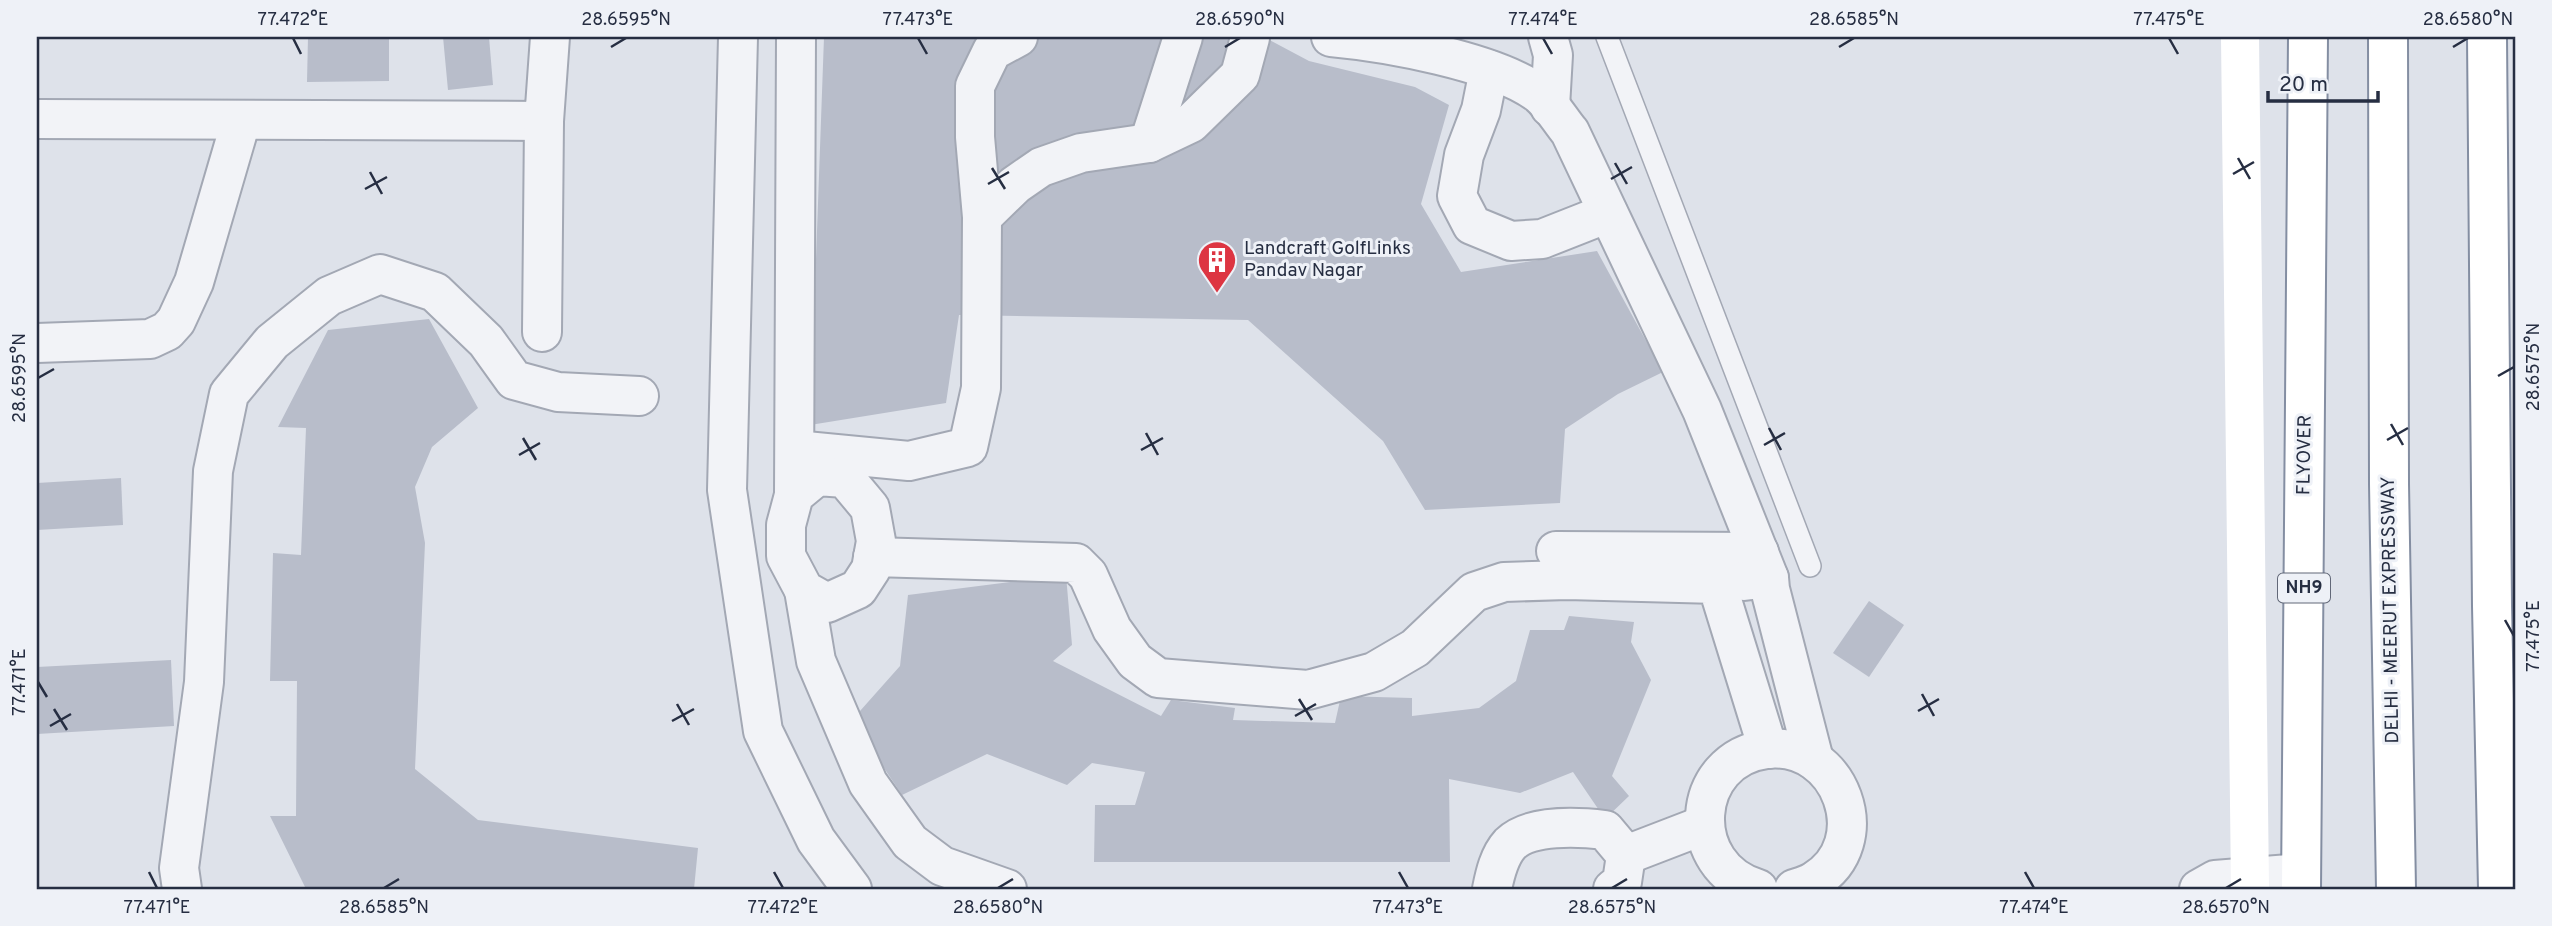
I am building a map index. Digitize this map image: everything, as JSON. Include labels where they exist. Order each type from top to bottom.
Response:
[{"type":"main road","points":[[2240,37],[2249,883]]},
{"type":"main road","name":"FLYOVER","points":[[2301,881],[2308,37]]},
{"type":"main road","name":"DELHI - MEERUT EXPRESSWAY","points":[[2388,37],[2389,484],[2396,889]]},
{"type":"main road","points":[[2487,37],[2492,606],[2498,889]]},
{"type":"street","points":[[542,332],[544,121],[550,37]]},
{"type":"street","points":[[738,37],[727,490],[762,731],[817,840],[852,889]]},
{"type":"street","points":[[796,37],[795,450],[794,495],[786,525],[786,556],[804,590],[816,661],[868,783],[910,842],[942,866],[1007,889]]},
{"type":"street","points":[[795,450],[909,461],[968,446],[981,388],[982,218],[975,137],[975,86],[992,51],[1018,37]]},
{"type":"street","points":[[1149,143],[1183,37]]},
{"type":"street","points":[[982,218],[1016,185],[1041,167],[1081,153],[1149,143],[1191,123],[1240,75],[1257,37]]},
{"type":"street","points":[[1331,37],[1382,42],[1506,76],[1539,95],[1570,132],[1702,410],[1764,565],[1814,760]]},
{"type":"street","points":[[1548,37],[1553,55],[1550,107]]},
{"type":"street","points":[[1489,70],[1481,110],[1464,155],[1457,196],[1472,225],[1511,241],[1542,239],[1608,213]]},
{"type":"street","points":[[37,119],[544,121]]},
{"type":"street","points":[[37,342],[150,339],[167,331],[176,321],[194,282],[241,121]]},
{"type":"street","points":[[182,889],[179,868],[204,682],[213,471],[229,394],[272,342],[330,296],[380,274],[435,292],[486,341],[514,380],[558,392],[639,396]]},
{"type":"street","points":[[794,495],[817,476],[845,478],[870,508],[876,541],[871,569],[858,589],[827,603],[804,590]]},
{"type":"street","points":[[1556,551],[1764,565]]},
{"type":"street","points":[[873,557],[1076,563],[1088,575],[1112,629],[1135,661],[1157,678],[1308,690],[1374,672],[1415,648],[1474,592],[1504,582],[1567,580],[1717,584],[1764,565]]},
{"type":"street","points":[[1717,584],[1768,749]]},
{"type":"street","points":[[1758,889],[1743,885],[1723,870],[1710,849],[1704,825],[1706,803],[1714,783],[1728,766],[1747,755],[1768,749],[1792,751],[1814,760],[1832,775],[1843,796],[1848,819],[1839,877],[1815,881],[1797,889]]},
{"type":"street","points":[[1492,889],[1496,869],[1511,843],[1535,831],[1571,827],[1605,830],[1620,872],[1704,825]]},
{"type":"street","points":[[2199,889],[2215,880],[2249,883],[2301,881]]},
{"type":"lane","points":[[1607,37],[1810,566]]},
{"type":"building","points":[[308,37],[389,37],[389,81],[307,82]]},
{"type":"building","points":[[443,37],[489,37],[493,85],[448,90]]},
{"type":"building","name":"Landcraft GolfLinks Pandav Nagar","points":[[824,37],[1264,37],[1309,61],[1415,87],[1449,105],[1421,204],[1461,272],[1597,251],[1663,372],[1618,394],[1565,429],[1560,503],[1425,510],[1383,441],[1248,320],[959,315],[946,403],[810,425]]},
{"type":"building","points":[[429,319],[478,408],[432,447],[415,487],[425,543],[415,769],[478,820],[698,848],[694,889],[306,889],[270,816],[296,816],[297,681],[270,681],[273,553],[301,555],[306,428],[278,427],[328,330]]},
{"type":"building","points":[[121,478],[123,525],[37,530],[37,483]]},
{"type":"building","points":[[1066,575],[1072,645],[1053,661],[1161,716],[1171,700],[1235,708],[1233,720],[1335,723],[1341,696],[1412,698],[1412,716],[1479,708],[1516,681],[1530,630],[1564,630],[1569,616],[1634,622],[1631,642],[1651,680],[1612,776],[1629,796],[1605,819],[1573,772],[1520,793],[1449,779],[1450,862],[1094,862],[1095,805],[1135,805],[1145,772],[1092,763],[1067,785],[987,754],[902,795],[852,720],[900,666],[908,595]]},
{"type":"building","points":[[1869,601],[1904,625],[1869,677],[1833,653]]},
{"type":"building","points":[[171,660],[174,726],[37,734],[37,667]]},
{"type":"place","name":"Landcraft GolfLinks Pandav Nagar","points":[[1217,294]]}]
